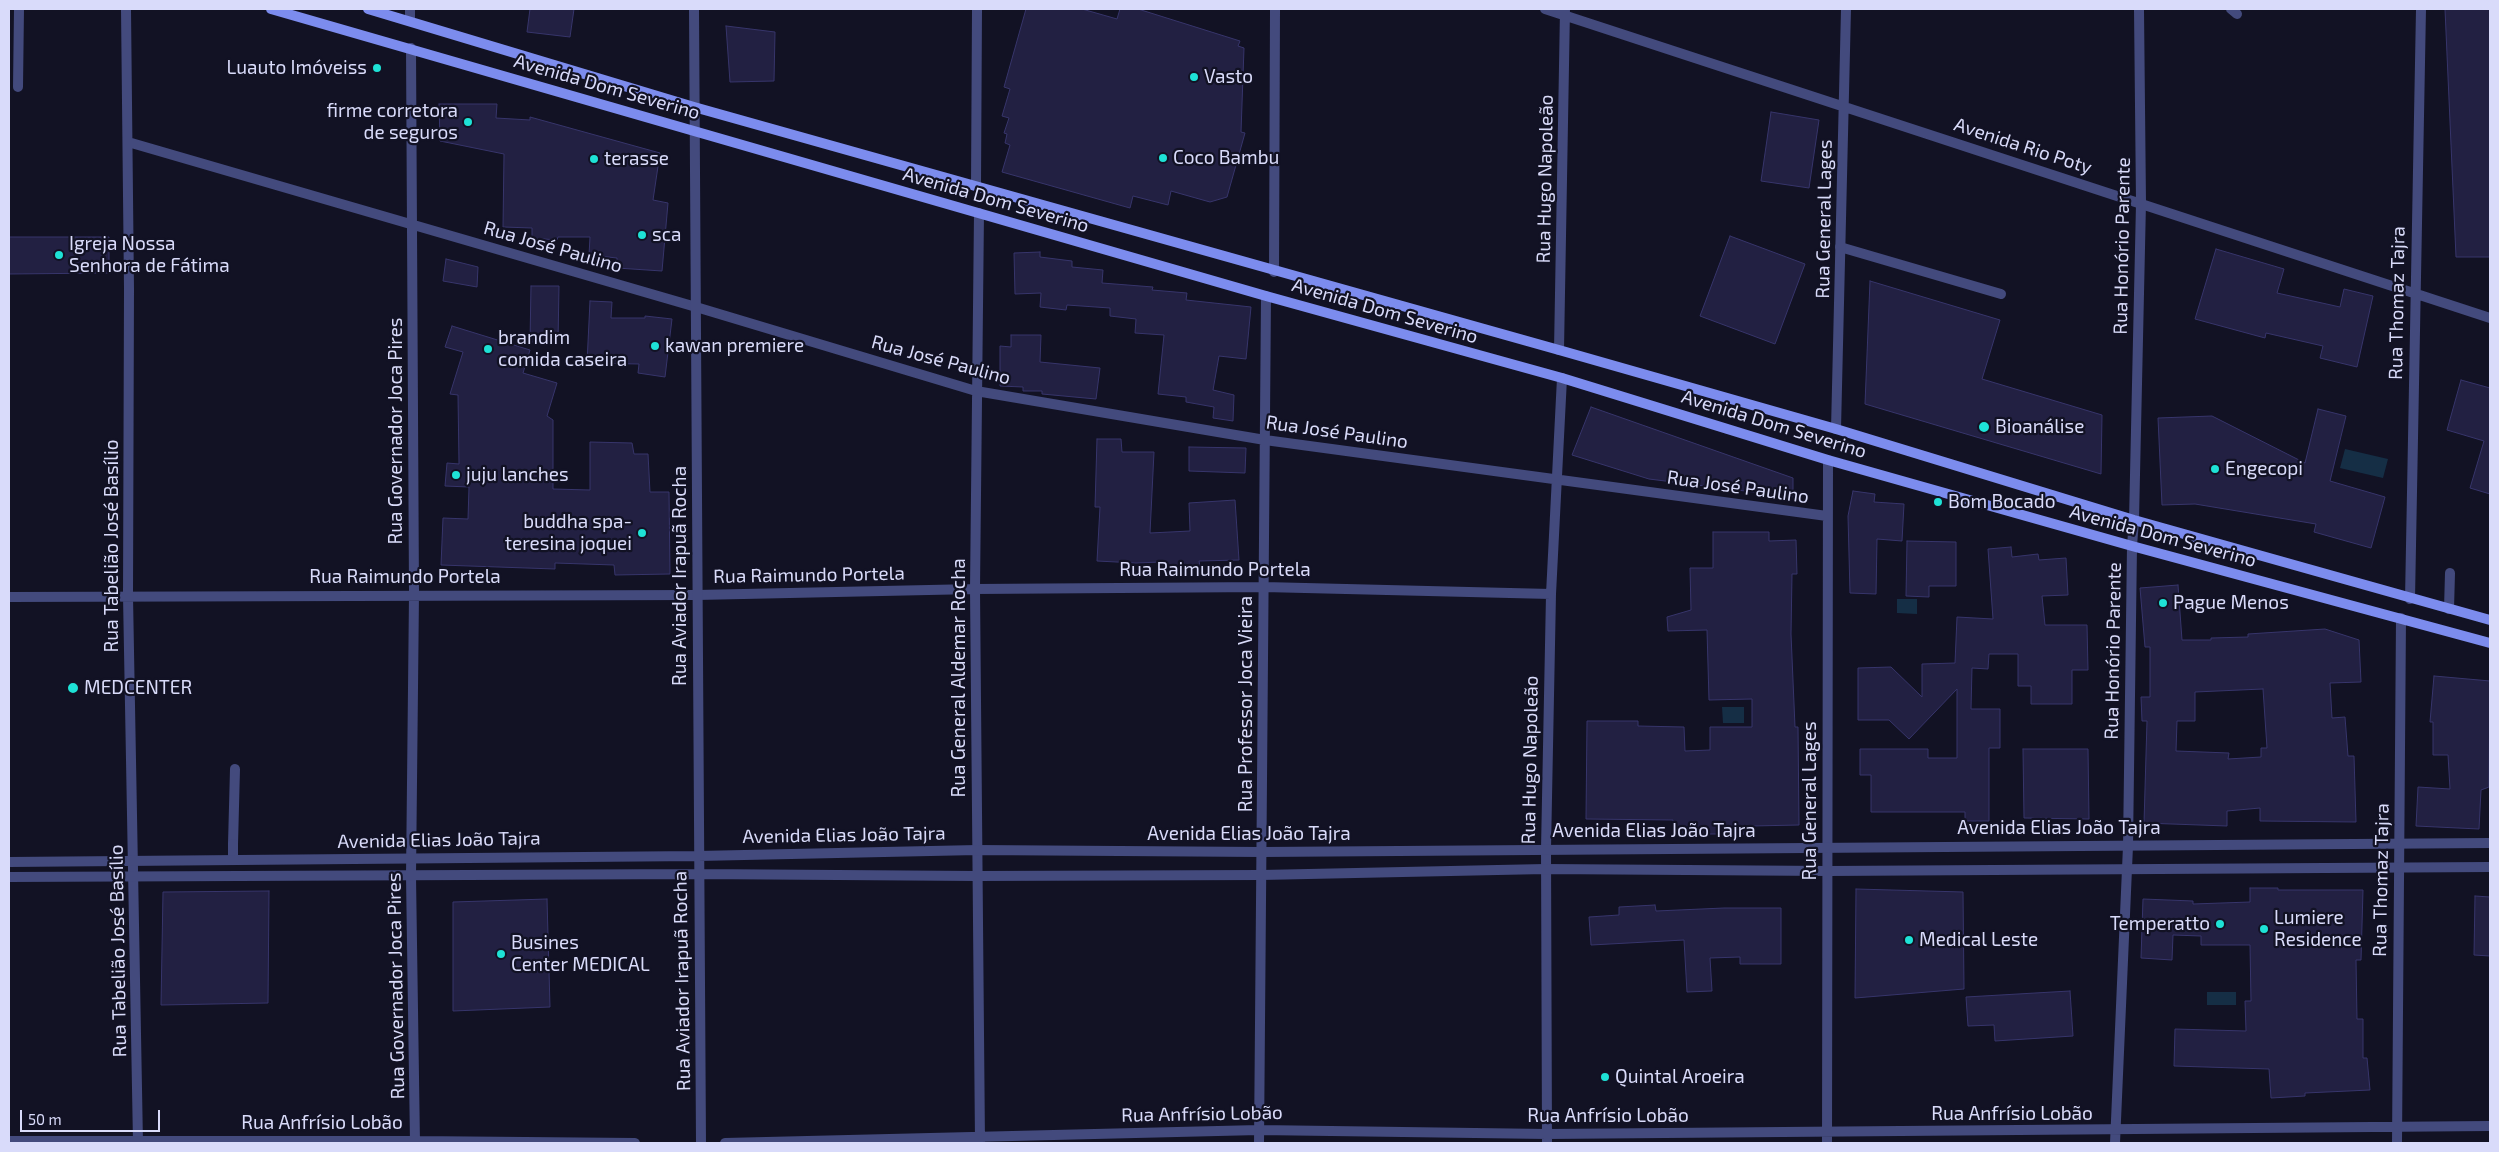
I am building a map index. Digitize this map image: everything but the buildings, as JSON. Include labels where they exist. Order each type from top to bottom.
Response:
[{"type":"main road","name":"Avenida Dom Severino","points":[[272,9],[1266,296],[1562,378],[1828,460],[2132,546],[2490,643]]},
{"type":"main road","name":"Avenida Dom Severino","points":[[368,9],[694,107],[976,185],[1274,272],[1559,350],[1836,430],[2134,520],[2490,620]]},
{"type":"street","points":[[18,87],[19,9]]},
{"type":"street","name":"Rua Tabelião José Basílio","points":[[126,9],[128,142],[128,596],[138,1142]]},
{"type":"street","points":[[410,9],[410,22]]},
{"type":"street","name":"Rua Aviador Irapuã Rocha","points":[[694,9],[693,131],[696,307],[701,1143]]},
{"type":"street","points":[[976,185],[977,9]]},
{"type":"street","points":[[1274,272],[1275,9]]},
{"type":"street","name":"Avenida Rio Poty","points":[[1545,9],[1565,12],[2490,318]]},
{"type":"street","name":"Rua General Lages","points":[[1836,430],[1846,9]]},
{"type":"street","name":"Rua Honório Parente","points":[[2114,1143],[2128,846],[2132,546],[2141,203],[2139,9]]},
{"type":"street","name":"Rua Thomaz Tajra","points":[[2410,599],[2414,292],[2421,9]]},
{"type":"street","name":"Rua Hugo Napoleão","points":[[1559,350],[1565,12]]},
{"type":"street","name":"Rua Governador Joca Pires","points":[[410,48],[414,594],[412,876],[415,1142]]},
{"type":"street","name":"Rua José Paulino","points":[[128,142],[696,307],[976,391],[1265,440],[1827,516]]},
{"type":"street","name":"Rua General Aldemar Rocha","points":[[979,213],[975,589],[980,1139]]},
{"type":"street","points":[[1840,247],[2001,294]]},
{"type":"street","name":"Rua Professor Joca Vieira","points":[[1259,1143],[1266,296]]},
{"type":"street","name":"Rua Hugo Napoleão","points":[[1547,1139],[1546,849],[1551,594],[1562,378]]},
{"type":"street","name":"Rua General Lages","points":[[1827,1138],[1828,460]]},
{"type":"street","points":[[2449,609],[2450,573]]},
{"type":"street","name":"Rua Raimundo Portela","points":[[9,597],[414,594],[697,595],[975,589],[1264,586],[1551,594]]},
{"type":"street","name":"Rua Thomaz Tajra","points":[[2397,1143],[2401,618]]},
{"type":"street","points":[[233,860],[235,769]]},
{"type":"street","name":"Avenida Elias João Tajra","points":[[9,862],[698,856],[977,850],[1262,852],[2490,843]]},
{"type":"street","name":"Avenida Elias João Tajra","points":[[9,877],[698,874],[977,876],[1261,875],[1546,869],[1828,871],[2490,867]]},
{"type":"street","name":"Rua Anfrísio Lobão","points":[[725,1143],[980,1139],[1259,1130],[1547,1139],[1827,1138],[2115,1131],[2490,1126]]},
{"type":"street","name":"Rua Anfrísio Lobão","points":[[9,1141],[634,1143]]},
{"type":"water","points":[[2345,449],[2388,459],[2383,478],[2340,468]]},
{"type":"water","points":[[1897,599],[1917,599],[1917,614],[1897,613]]},
{"type":"water","points":[[1722,707],[1744,707],[1744,723],[1723,723]]},
{"type":"water","points":[[2207,992],[2236,992],[2236,1005],[2207,1005]]},
{"type":"place","name":"Luauto Imóveiss","points":[[377,68]]},
{"type":"place","name":"Vasto","points":[[1194,77]]},
{"type":"place","name":"firme corretora de seguros","points":[[468,122]]},
{"type":"place","name":"Coco Bambu","points":[[1163,158]]},
{"type":"place","name":"terasse","points":[[594,159]]},
{"type":"place","name":"sca","points":[[642,235]]},
{"type":"place","name":"Igreja Nossa Senhora de Fátima","points":[[59,255]]},
{"type":"place","name":"kawan premiere","points":[[655,346]]},
{"type":"place","name":"brandim comida caseira","points":[[488,349]]},
{"type":"place","name":"Bioanálise","points":[[1984,427]]},
{"type":"place","name":"Engecopi","points":[[2215,469]]},
{"type":"place","name":"juju lanches","points":[[456,475]]},
{"type":"place","name":"Bom Bocado","points":[[1938,502]]},
{"type":"place","name":"buddha spa- teresina joquei","points":[[642,533]]},
{"type":"place","name":"Pague Menos","points":[[2163,603]]},
{"type":"place","name":"MEDCENTER","points":[[73,688]]},
{"type":"place","name":"Temperatto","points":[[2220,924]]},
{"type":"place","name":"Lumiere Residence","points":[[2264,929]]},
{"type":"place","name":"Medical Leste","points":[[1909,940]]},
{"type":"place","name":"Busines Center MEDICAL","points":[[501,954]]},
{"type":"place","name":"Quintal Aroeira","points":[[1605,1077]]}]
